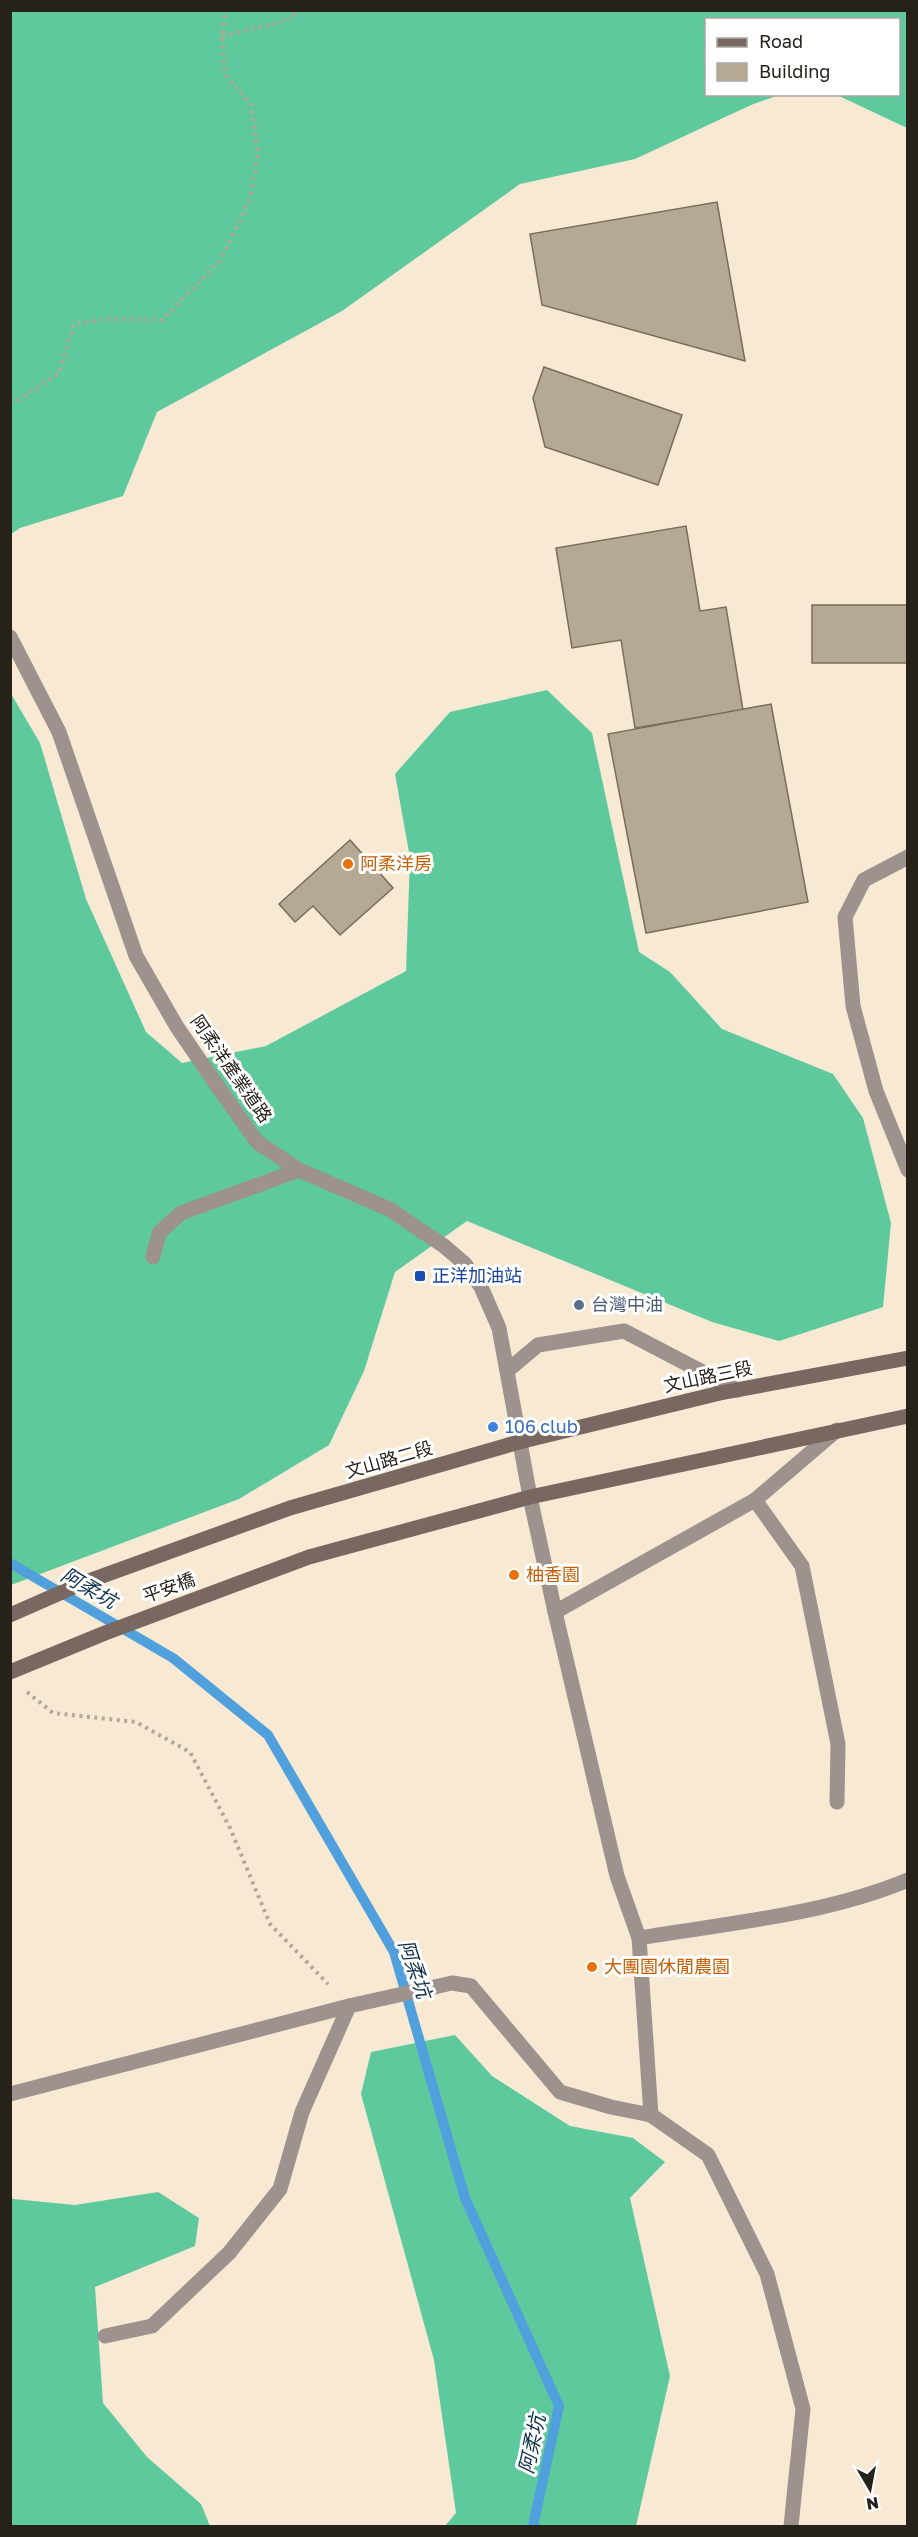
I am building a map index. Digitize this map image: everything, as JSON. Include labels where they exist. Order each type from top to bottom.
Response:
[{"type":"main road","name":"文山路三段","points":[[519,1442],[737,1390],[908,1358]]},
{"type":"main road","points":[[530,1497],[908,1416]]},
{"type":"main road","name":"文山路二段","points":[[269,1515],[519,1442]]},
{"type":"main road","name":"平安橋","points":[[10,1672],[105,1633],[309,1557],[530,1497]]},
{"type":"main road","name":"平安橋","points":[[10,1615],[83,1583],[269,1515]]},
{"type":"street","name":"阿柔洋產業道路","points":[[10,637],[59,732],[136,956],[177,1027],[257,1142],[299,1170],[389,1209],[444,1246],[465,1264],[481,1287],[499,1328],[519,1442],[555,1612],[617,1876],[639,1938],[651,2115]]},
{"type":"street","points":[[908,857],[864,880],[845,917],[853,1006],[876,1091],[908,1170]]},
{"type":"street","points":[[153,1257],[159,1233],[181,1213],[299,1170]]},
{"type":"street","points":[[507,1371],[538,1345],[624,1331],[737,1390]]},
{"type":"street","points":[[555,1612],[755,1500],[837,1430]]},
{"type":"street","points":[[755,1500],[802,1566],[838,1744],[837,1802]]},
{"type":"street","points":[[639,1938],[792,1912],[879,1892],[908,1880]]},
{"type":"street","points":[[10,2094],[350,2006],[452,1983],[471,1986],[560,2092],[611,2107],[651,2115],[708,2155],[767,2274],[802,2409],[791,2526]]},
{"type":"street","points":[[105,2336],[152,2326],[229,2253],[280,2189],[302,2112],[350,2006]]},
{"type":"path","points":[[10,401],[19,400],[59,373],[74,324],[108,319],[162,320],[220,261],[250,199],[258,153],[251,105],[225,74],[222,36],[226,10]]},
{"type":"path","points":[[222,36],[285,21],[301,10]]},
{"type":"path","points":[[19,1686],[53,1713],[136,1722],[190,1752],[231,1828],[270,1924],[350,2006]]},
{"type":"green space","points":[[11,10],[907,11],[907,128],[839,96],[900,96],[900,18],[705,18],[705,96],[776,96],[751,105],[635,159],[520,184],[342,311],[157,412],[123,496],[20,528],[11,534]]},
{"type":"green space","points":[[547,690],[592,733],[639,952],[670,972],[722,1029],[833,1074],[863,1118],[891,1223],[883,1307],[779,1341],[712,1322],[467,1221],[395,1272],[364,1371],[329,1445],[239,1499],[11,1585],[10,692],[40,743],[86,899],[146,1032],[182,1063],[266,1046],[406,971],[410,858],[395,774],[450,712]]},
{"type":"green space","points":[[455,2035],[492,2076],[570,2126],[633,2138],[665,2162],[630,2198],[670,2376],[636,2526],[445,2526],[456,2513],[434,2360],[361,2094],[371,2052]]},
{"type":"green space","points":[[158,2192],[199,2218],[195,2246],[95,2287],[103,2403],[147,2457],[201,2504],[210,2526],[11,2526],[10,2196],[13,2199],[75,2205]]},
{"type":"building","points":[[717,202],[745,361],[542,305],[530,234]]},
{"type":"building","points":[[544,367],[682,415],[658,485],[545,447],[533,398]]},
{"type":"building","points":[[686,526],[700,611],[726,607],[743,710],[635,728],[621,640],[572,648],[556,548]]},
{"type":"building","points":[[812,605],[908,605],[908,663],[812,663]]},
{"type":"building","points":[[771,704],[808,902],[646,933],[608,734]]},
{"type":"building","name":"阿柔洋房","points":[[350,840],[393,888],[340,935],[313,906],[295,922],[279,904]]},
{"type":"waterway","name":"阿柔坑","points":[[10,1563],[173,1658],[268,1735],[394,1952],[465,2198],[559,2406],[533,2526]]},
{"type":"place","name":"阿柔洋房","points":[[348,864]]},
{"type":"place","name":"正洋加油站","points":[[420,1276]]},
{"type":"place","name":"台灣中油","points":[[579,1305]]},
{"type":"place","name":"106 club","points":[[493,1427]]},
{"type":"place","name":"柚香園","points":[[514,1575]]},
{"type":"place","name":"大團園休閒農園","points":[[592,1967]]}]
